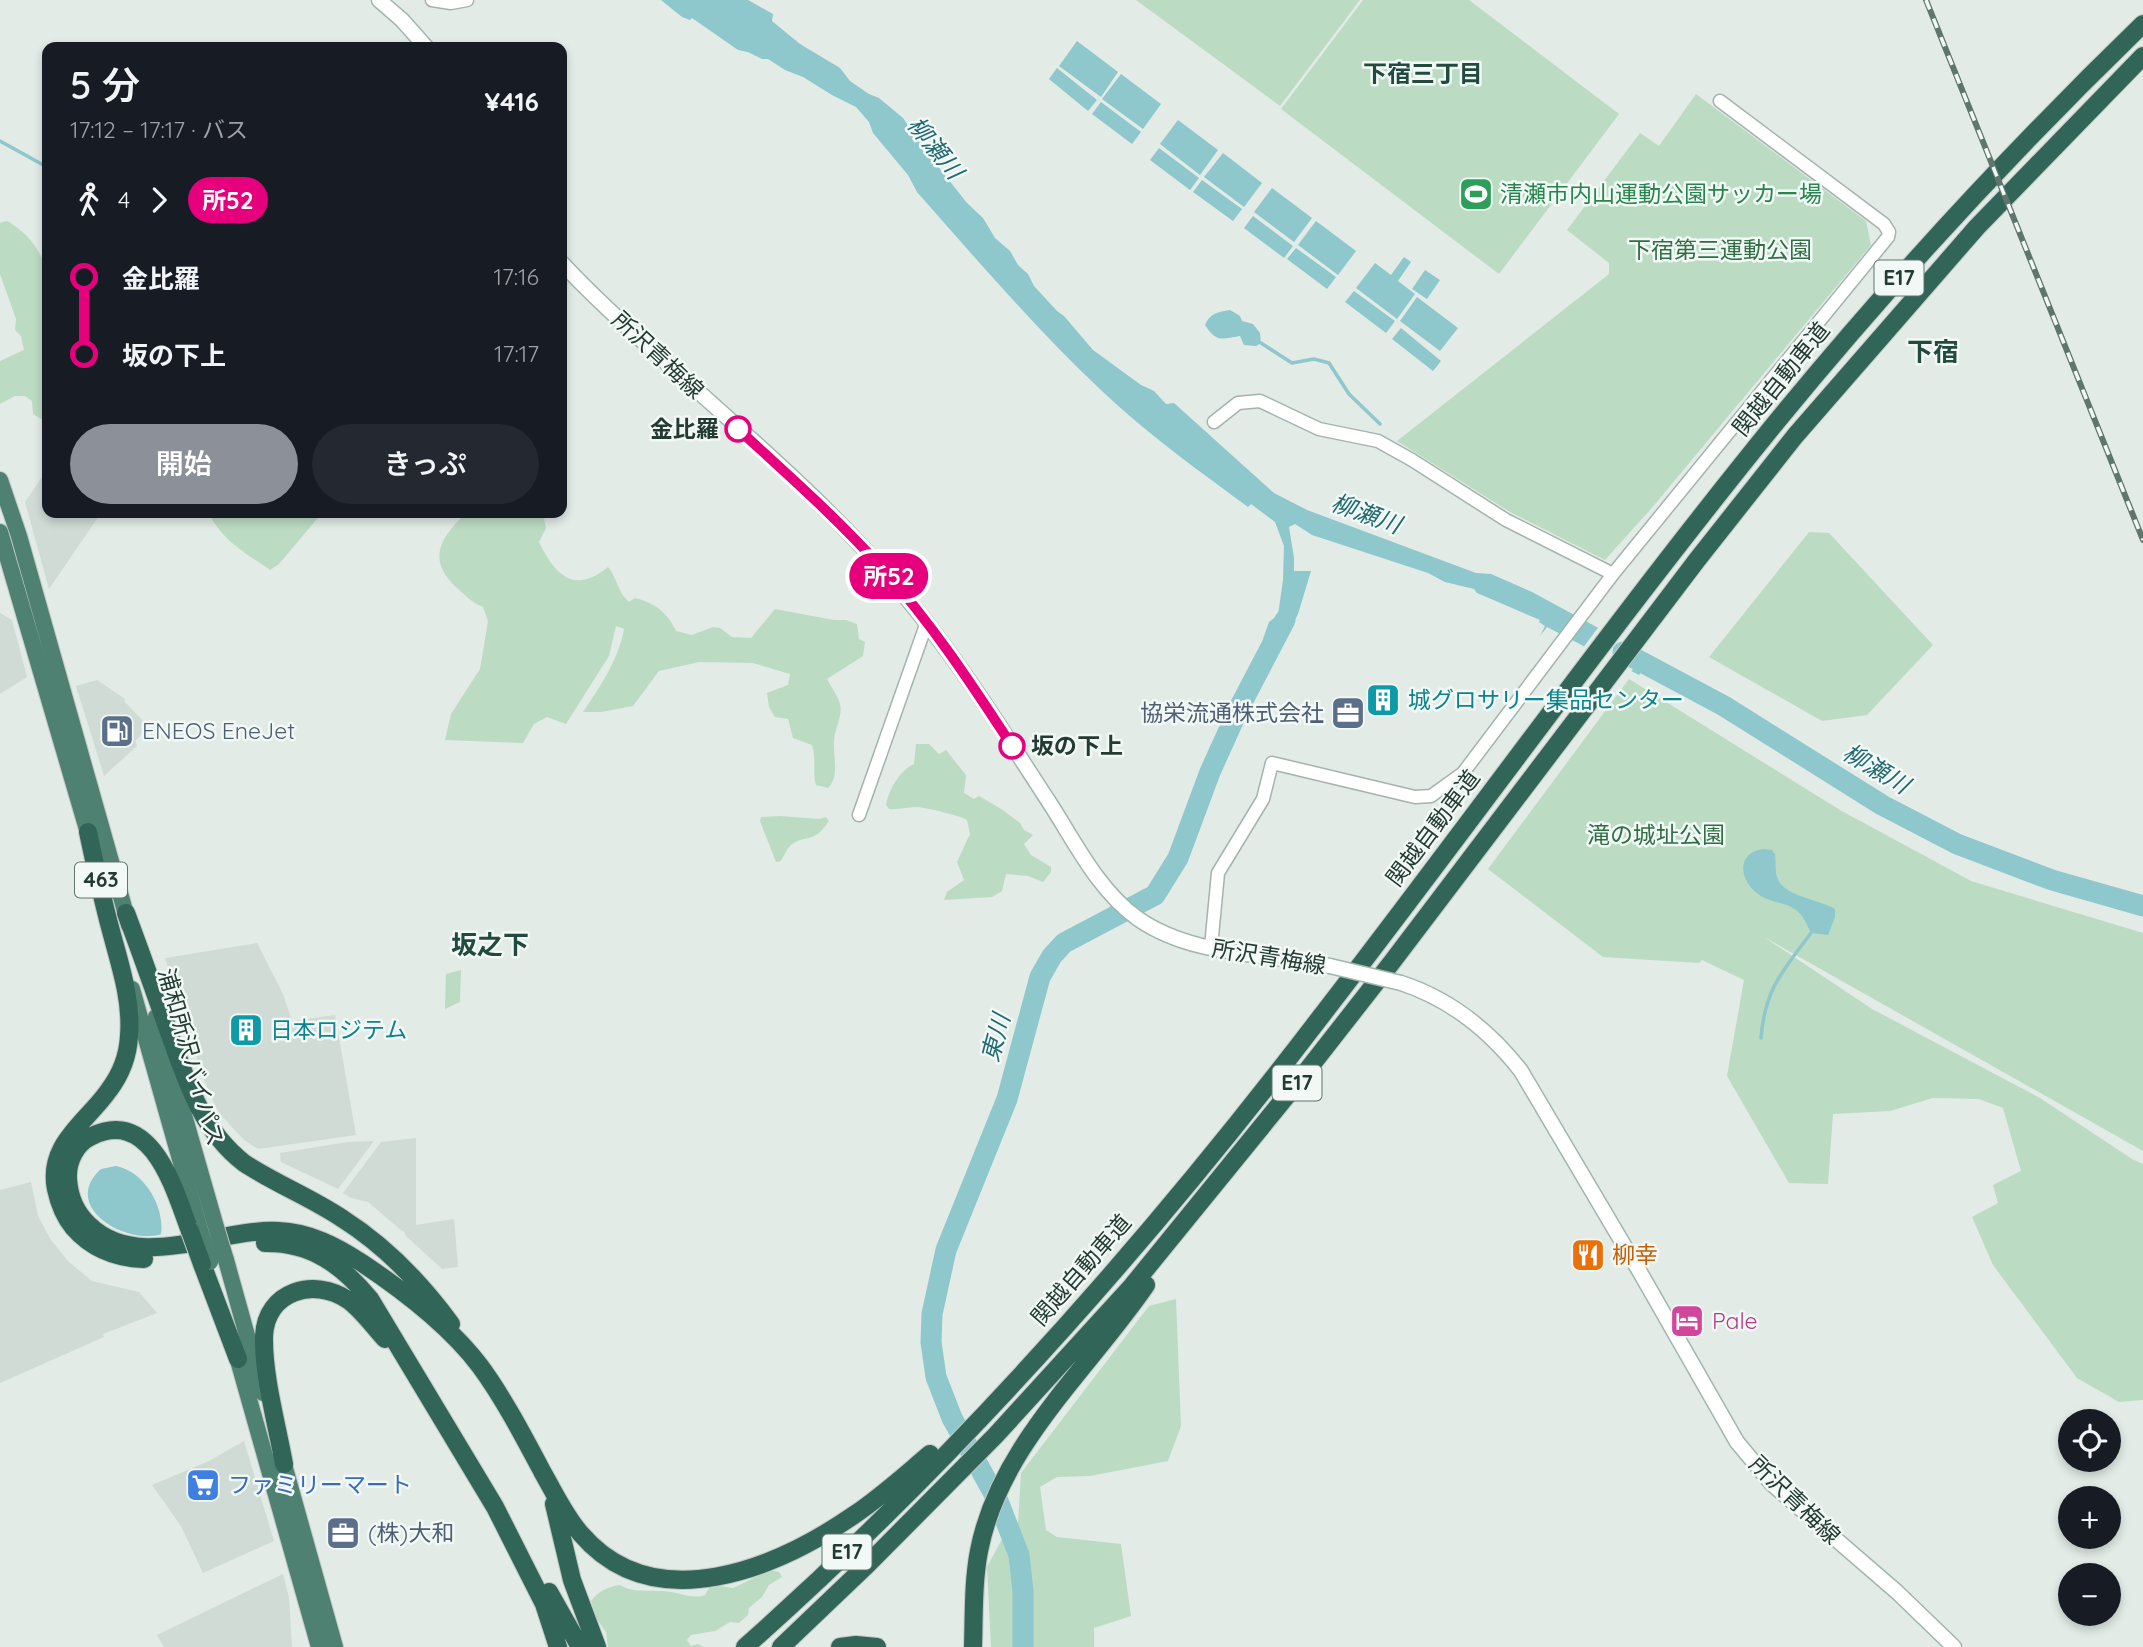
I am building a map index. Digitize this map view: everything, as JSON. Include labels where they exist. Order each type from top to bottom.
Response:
[{"type":"highway","name":"関越自動車道","points":[[943,1449],[1110,1276],[1317,1022],[1557,705],[1776,423],[1961,208],[2143,24]]},
{"type":"highway","name":"関越自動車道","points":[[781,1647],[995,1436],[1132,1286],[1392,962],[1697,560],[1796,436],[1977,227],[2143,56]]},
{"type":"highway","name":"浦和所沢バイパス","points":[[0,480],[19,536],[126,913],[202,1229]]},
{"type":"highway","name":"浦和所沢バイパス","points":[[0,532],[202,1229],[284,1464],[335,1647]]},
{"type":"highway","points":[[88,832],[127,998],[130,1027],[127,1054],[117,1079],[102,1100],[65,1140],[55,1161],[55,1185],[68,1221],[95,1246],[130,1259],[165,1258],[269,1242],[312,1250],[337,1264],[359,1286],[381,1315],[404,1359],[545,1585],[580,1647]]},
{"type":"highway","points":[[126,913],[195,1100],[212,1130],[244,1163],[343,1219],[385,1250],[426,1291],[481,1368],[572,1522],[600,1553],[635,1572],[664,1579],[694,1580],[726,1575],[760,1565],[813,1541],[943,1449]]},
{"type":"highway","points":[[319,1647],[213,1262],[202,1229],[151,1146],[142,1139],[122,1132],[102,1133],[92,1136],[75,1150],[68,1170],[70,1193],[86,1223],[104,1237],[142,1248],[170,1246],[257,1231],[279,1231],[324,1241],[361,1263],[411,1299],[453,1336],[481,1368]]},
{"type":"highway","points":[[973,1647],[979,1551],[985,1526],[1014,1462],[1033,1432],[1140,1293],[1210,1189]]},
{"type":"highway","points":[[284,1464],[264,1333],[271,1311],[284,1296],[293,1291],[315,1288],[337,1294],[358,1309],[404,1359]]},
{"type":"highway","name":"E17","points":[[745,1647],[850,1549],[943,1449]]},
{"type":"highway","points":[[537,1462],[556,1512],[577,1596],[597,1647]]},
{"type":"highway","points":[[495,1507],[544,1604],[558,1647]]},
{"type":"highway","points":[[840,1647],[877,1647]]},
{"type":"main road","points":[[379,0],[422,42]]},
{"type":"main road","name":"所沢青梅線","points":[[567,268],[604,306],[856,540],[927,622],[992,715],[1091,868],[1126,908],[1149,925],[1177,940],[1330,966],[1401,983],[1434,997],[1476,1024],[1499,1045],[1521,1071],[1642,1274],[1737,1442],[1755,1466],[1772,1484],[1897,1592],[1954,1647]]},
{"type":"street","points":[[432,0],[451,3],[467,0]]},
{"type":"street","points":[[1211,947],[1218,873],[1263,799],[1272,763],[1415,797],[1431,796],[1462,773],[1613,574],[1888,237],[1889,232],[1884,223],[1720,101]]},
{"type":"street","points":[[1214,422],[1238,402],[1255,400],[1269,404],[1319,429],[1378,441],[1506,520],[1613,574]]},
{"type":"street","points":[[859,815],[927,622]]},
{"type":"shaded area","points":[[42,477],[42,518],[98,518],[49,589],[25,502]]},
{"type":"shaded area","points":[[0,613],[12,620],[27,677],[0,694]]},
{"type":"shaded area","name":"ENEOS EneJet","points":[[97,680],[125,699],[149,727],[135,741],[137,746],[104,776],[76,686]]},
{"type":"shaded area","points":[[257,943],[283,994],[292,1021],[335,1015],[356,1135],[258,1149],[244,1140],[220,1114],[214,1103],[204,1080],[165,958]]},
{"type":"shaded area","points":[[416,1138],[416,1225],[454,1219],[458,1267],[442,1269],[406,1236],[404,1231],[368,1202],[343,1193],[381,1142]]},
{"type":"shaded area","points":[[374,1141],[338,1189],[281,1162],[280,1153],[348,1142]]},
{"type":"shaded area","points":[[31,1182],[38,1216],[51,1240],[69,1262],[92,1281],[139,1292],[157,1313],[103,1334],[104,1337],[0,1383],[0,1190]]},
{"type":"shaded area","points":[[244,1441],[274,1541],[203,1573],[181,1526],[152,1485],[209,1461]]},
{"type":"shaded area","points":[[283,1574],[289,1598],[292,1647],[164,1647],[157,1635]]},
{"type":"green space","points":[[1136,0],[1360,0],[1280,106]]},
{"type":"green space","name":"清瀬市内山運動公園サッカー場","points":[[1363,0],[1469,0],[1619,114],[1499,274],[1281,109]]},
{"type":"green space","name":"下宿第三運動公園","points":[[1696,94],[1866,221],[1871,245],[1650,510],[1605,560],[1510,512],[1397,441],[1609,274],[1609,263],[1567,230],[1640,133],[1659,146]]},
{"type":"green space","points":[[7,221],[21,230],[42,258],[42,419],[33,414],[32,401],[25,396],[15,396],[0,404],[0,361],[24,350],[21,336],[15,330],[16,319],[0,274],[0,223]]},
{"type":"green space","points":[[212,518],[318,518],[279,564],[270,570],[228,539]]},
{"type":"green space","points":[[462,518],[545,518],[546,528],[539,542],[559,572],[575,580],[585,580],[608,567],[629,602],[635,598],[649,603],[669,619],[676,631],[692,635],[713,627],[720,628],[732,637],[751,638],[775,609],[857,624],[859,639],[865,642],[863,656],[827,679],[841,709],[834,737],[835,772],[832,783],[828,788],[816,785],[812,745],[793,738],[788,719],[775,717],[769,707],[767,693],[788,685],[790,674],[753,663],[699,662],[659,671],[633,706],[601,712],[583,712],[618,652],[624,629],[616,626],[609,656],[566,724],[547,717],[534,724],[523,743],[445,740],[451,714],[480,669],[488,621],[483,607],[456,587],[441,567],[440,548]]},
{"type":"green space","points":[[1809,532],[1829,533],[1933,645],[1867,715],[1822,721],[1709,657]]},
{"type":"green space","name":"滝の城址公園","points":[[1629,679],[1840,810],[1971,881],[2143,933],[2143,1151],[1764,937],[1872,1009],[2040,1098],[2143,1164],[2143,1400],[2119,1402],[2077,1378],[1993,1265],[1972,1217],[1998,1203],[1993,1185],[2021,1171],[2003,1108],[1979,1099],[1933,1098],[1890,1111],[1833,1114],[1828,1184],[1789,1183],[1727,1076],[1744,980],[1702,960],[1699,963],[1603,957],[1488,869]]},
{"type":"green space","points":[[916,744],[929,744],[939,754],[946,750],[966,775],[964,793],[974,799],[979,796],[1003,810],[1033,835],[1024,844],[1031,855],[1051,867],[1051,872],[1043,882],[1028,876],[1006,874],[1002,891],[992,897],[944,900],[947,892],[964,880],[957,862],[970,834],[967,820],[922,808],[889,809],[886,805],[895,782],[914,764]]},
{"type":"green space","points":[[761,817],[819,819],[826,817],[829,821],[818,834],[795,842],[781,861],[776,862],[760,821]]},
{"type":"green space","points":[[461,970],[460,1002],[445,1009],[446,974]]},
{"type":"green space","points":[[1176,1299],[1181,1426],[1168,1461],[1090,1476],[1057,1477],[1040,1487],[1046,1530],[1057,1537],[1121,1544],[1131,1616],[1094,1628],[1094,1647],[991,1647],[987,1567],[1001,1541],[1018,1523],[1021,1473],[1149,1306]]},
{"type":"green space","points":[[770,1570],[779,1572],[782,1577],[769,1585],[762,1597],[749,1608],[748,1615],[739,1623],[730,1622],[715,1631],[691,1635],[687,1640],[691,1646],[698,1644],[703,1647],[608,1647],[606,1632],[596,1618],[591,1601],[604,1590],[620,1585],[638,1590],[701,1596],[705,1595],[709,1588],[733,1588]]},
{"type":"water","points":[[661,0],[748,0],[773,14],[772,21],[800,44],[840,68],[850,81],[879,98],[903,118],[967,203],[983,218],[995,238],[1010,251],[1018,265],[1028,274],[1034,286],[1093,350],[1141,385],[1154,391],[1166,404],[1174,403],[1274,493],[1307,510],[1476,573],[1491,574],[1532,592],[1652,657],[1639,675],[1547,627],[1540,636],[1545,626],[1540,620],[1477,593],[1474,589],[1445,582],[1428,573],[1312,535],[1295,524],[1289,527],[1294,571],[1311,571],[1298,614],[1281,647],[1263,639],[1269,622],[1278,615],[1283,580],[1284,546],[1275,522],[1251,504],[1248,507],[1173,451],[1119,407],[1078,367],[1007,294],[917,192],[908,175],[873,133],[869,122],[856,107],[768,59],[738,50],[692,18],[690,20],[682,17]]},
{"type":"water","points":[[1077,41],[1118,72],[1101,97],[1059,66]]},
{"type":"water","points":[[1057,68],[1097,100],[1088,111],[1049,79]]},
{"type":"water","points":[[1121,74],[1161,104],[1143,129],[1102,99]]},
{"type":"water","points":[[1101,102],[1141,132],[1132,144],[1092,114]]},
{"type":"water","points":[[1178,120],[1218,150],[1200,175],[1160,144]]},
{"type":"water","points":[[1159,148],[1199,178],[1190,190],[1150,160]]},
{"type":"water","points":[[1223,153],[1262,183],[1244,207],[1204,177]]},
{"type":"water","points":[[1202,180],[1242,209],[1233,221],[1193,192]]},
{"type":"water","points":[[1272,188],[1312,218],[1294,242],[1254,212]]},
{"type":"water","points":[[1253,216],[1293,246],[1284,258],[1244,228]]},
{"type":"water","points":[[1316,221],[1356,251],[1338,275],[1298,245]]},
{"type":"water","points":[[1296,248],[1336,277],[1327,289],[1287,259]]},
{"type":"water","points":[[1404,257],[1411,262],[1398,281],[1415,294],[1397,319],[1356,288],[1375,263],[1391,275]]},
{"type":"water","points":[[1425,270],[1440,280],[1427,299],[1412,289]]},
{"type":"water","points":[[1354,291],[1395,321],[1386,333],[1345,302]]},
{"type":"water","points":[[1417,297],[1458,328],[1440,351],[1400,321]]},
{"type":"water","points":[[1230,310],[1240,316],[1242,321],[1253,324],[1260,333],[1261,343],[1256,346],[1244,345],[1240,336],[1224,339],[1213,335],[1205,325],[1209,318]]},
{"type":"water","points":[[1401,328],[1441,361],[1433,371],[1392,339]]},
{"type":"water","points":[[1763,849],[1772,850],[1775,854],[1777,877],[1786,889],[1835,909],[1828,935],[1811,933],[1796,910],[1761,896],[1748,884],[1743,870],[1744,862],[1748,856]]},
{"type":"water","points":[[116,1166],[135,1175],[150,1192],[160,1213],[161,1234],[144,1236],[128,1233],[113,1227],[92,1208],[88,1196],[90,1182],[101,1169]]},
{"type":"pier","points":[[1600,625],[1648,651],[1629,674],[1582,649]]},
{"type":"waterway","points":[[0,141],[42,164]]},
{"type":"waterway","points":[[1261,343],[1292,363],[1314,359],[1329,363],[1349,394],[1380,424]]},
{"type":"waterway","name":"東川","points":[[1023,1647],[1023,1591],[1019,1555],[998,1501],[952,1418],[936,1377],[931,1342],[932,1314],[946,1250],[1007,1099],[1040,977],[1052,956],[1064,943],[1155,895],[1178,858],[1210,772],[1239,708],[1285,620]]},
{"type":"waterway","name":"柳瀬川","points":[[1623,652],[1724,706],[1882,805],[1957,844],[2052,880],[2143,906]]},
{"type":"waterway","points":[[1761,1038],[1771,993],[1811,933]]},
{"type":"railway","points":[[1926,0],[2143,540]]},
{"type":"bus line","name":"所52","points":[[738,429],[826,510],[881,567],[933,629],[1012,746]]},
{"type":"place","name":"清瀬市内山運動公園サッカー場","points":[[1476,194]]},
{"type":"place","name":"金比羅","points":[[738,429]]},
{"type":"place","name":"城グロサリー集品センター","points":[[1383,700]]},
{"type":"place","name":"協栄流通株式会社","points":[[1348,713]]},
{"type":"place","name":"ENEOS EneJet","points":[[117,731]]},
{"type":"place","name":"坂の下上","points":[[1012,746]]},
{"type":"place","name":"日本ロジテム","points":[[246,1030]]},
{"type":"place","name":"柳幸","points":[[1588,1255]]},
{"type":"place","name":"Pale","points":[[1687,1321]]},
{"type":"place","name":"ファミリーマート","points":[[203,1485]]},
{"type":"place","name":"(株)大和","points":[[343,1533]]},
{"type":"district","name":"下宿三丁目","points":[[1423,74]]},
{"type":"district","name":"下宿","points":[[1933,352]]},
{"type":"district","name":"坂之下","points":[[490,945]]}]
